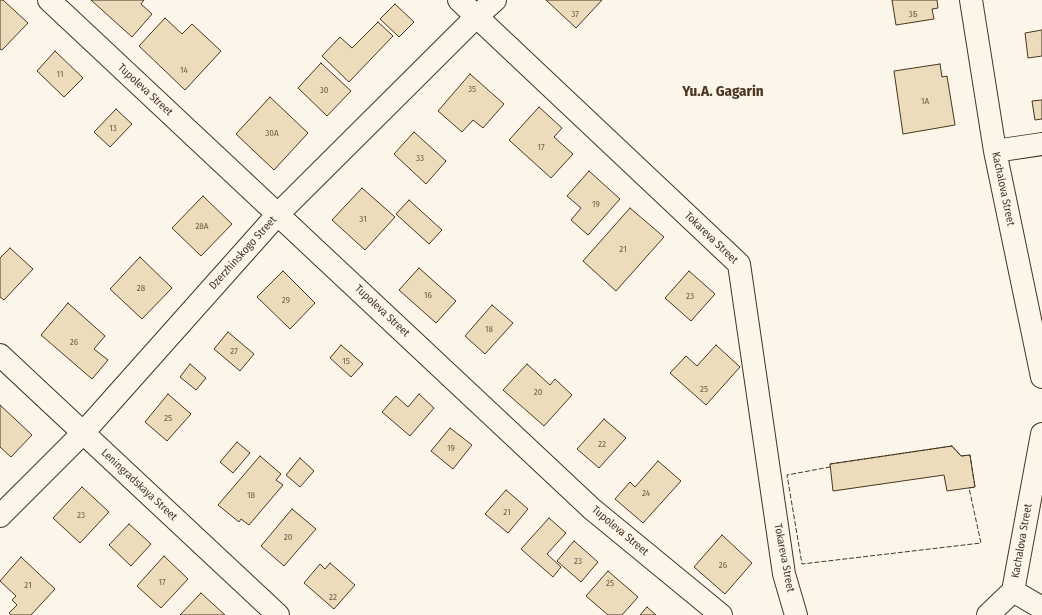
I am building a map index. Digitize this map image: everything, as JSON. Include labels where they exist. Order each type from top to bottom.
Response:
[{"type":"street","name":"Tupoleva Street","points":[[49,0],[592,509],[721,615]]},
{"type":"street","name":"Tokareva Street","points":[[459,0],[739,264],[784,574],[796,615]]},
{"type":"street","name":"Dzerzhinskogo Street","points":[[0,516],[83,433],[278,214],[477,16],[495,0]]},
{"type":"street","name":"Kachalova Street","points":[[971,0],[995,151],[1042,375]]},
{"type":"street","points":[[995,151],[1042,144]]},
{"type":"street","name":"Leningradskaya Street","points":[[0,355],[278,615]]},
{"type":"street","name":"Kachalova Street","points":[[1042,434],[1013,591],[1042,608]]},
{"type":"street","points":[[988,615],[1013,591]]},
{"type":"building","points":[[0,0],[3,0],[28,23],[2,50],[0,49]]},
{"type":"building","points":[[91,0],[144,0],[141,4],[152,14],[132,37]]},
{"type":"building","points":[[546,0],[602,0],[576,28]]},
{"type":"building","points":[[892,0],[937,0],[938,8],[932,9],[934,19],[896,25]]},
{"type":"building","points":[[395,4],[414,22],[399,37],[380,19]]},
{"type":"building","points":[[165,18],[182,34],[192,24],[221,51],[185,90],[139,46]]},
{"type":"building","points":[[378,22],[393,36],[349,82],[322,56],[340,37],[352,48]]},
{"type":"building","points":[[1042,30],[1042,56],[1028,58],[1025,33]]},
{"type":"building","points":[[55,51],[83,78],[64,97],[37,71]]},
{"type":"building","points":[[321,63],[351,91],[327,116],[298,88]]},
{"type":"building","points":[[940,64],[942,77],[947,76],[955,125],[903,134],[894,71]]},
{"type":"building","points":[[470,74],[504,104],[483,128],[473,120],[462,132],[438,111]]},
{"type":"building","points":[[270,97],[308,133],[274,170],[236,134]]},
{"type":"building","points":[[1042,100],[1042,119],[1035,120],[1032,101]]},
{"type":"building","points":[[539,107],[562,128],[554,137],[573,154],[551,178],[509,140]]},
{"type":"building","points":[[116,109],[132,124],[110,147],[94,132]]},
{"type":"building","points":[[414,132],[446,161],[426,184],[394,154]]},
{"type":"building","points":[[589,171],[620,199],[588,235],[571,220],[581,208],[567,196]]},
{"type":"building","points":[[362,188],[395,217],[365,250],[332,220]]},
{"type":"building","points":[[203,196],[232,224],[201,256],[172,228]]},
{"type":"building","points":[[409,200],[442,230],[429,244],[396,214]]},
{"type":"building","points":[[630,208],[664,237],[616,291],[583,261]]},
{"type":"building","points":[[10,248],[33,269],[4,300],[0,297],[0,258]]},
{"type":"building","points":[[140,257],[172,288],[142,319],[110,289]]},
{"type":"building","points":[[419,268],[456,301],[436,323],[399,290]]},
{"type":"building","points":[[283,271],[315,303],[290,329],[257,297]]},
{"type":"building","points":[[689,271],[715,294],[691,321],[665,298]]},
{"type":"building","points":[[68,303],[105,336],[94,349],[108,360],[92,379],[41,335]]},
{"type":"building","points":[[492,305],[513,323],[485,354],[465,336]]},
{"type":"building","points":[[228,332],[254,354],[240,371],[214,349]]},
{"type":"building","points":[[341,345],[363,364],[351,377],[330,358]]},
{"type":"building","points":[[716,345],[740,367],[706,405],[670,373],[686,356],[697,366]]},
{"type":"building","points":[[190,364],[206,378],[196,390],[180,377]]},
{"type":"building","points":[[527,364],[550,385],[555,379],[572,395],[544,426],[503,390]]},
{"type":"building","points":[[168,394],[191,414],[167,441],[145,422]]},
{"type":"building","points":[[419,394],[434,408],[410,436],[382,412],[396,396],[408,407]]},
{"type":"building","points":[[0,405],[32,435],[11,457],[0,447]]},
{"type":"building","points":[[604,419],[626,438],[599,468],[577,449]]},
{"type":"building","points":[[450,428],[472,445],[453,469],[431,451]]},
{"type":"building","points":[[237,442],[250,453],[233,473],[220,462]]},
{"type":"building","points":[[952,446],[961,456],[970,455],[975,487],[947,491],[944,475],[833,491],[830,464]]},
{"type":"building","points":[[260,456],[281,474],[276,480],[283,485],[249,525],[241,519],[239,522],[218,505]]},
{"type":"building","points":[[300,458],[314,471],[300,487],[286,475]]},
{"type":"building","points":[[658,461],[681,481],[643,523],[615,499],[630,482],[635,487]]},
{"type":"building","points":[[82,487],[109,512],[80,543],[53,518]]},
{"type":"building","points":[[506,490],[528,509],[508,533],[485,514]]},
{"type":"building","points":[[292,509],[316,529],[284,566],[261,546]]},
{"type":"building","points":[[549,518],[566,533],[547,554],[561,567],[553,577],[521,549]]},
{"type":"building","points":[[129,524],[151,544],[131,566],[109,545]]},
{"type":"building","points":[[722,535],[752,563],[725,594],[694,567]]},
{"type":"building","points":[[574,541],[598,562],[581,582],[557,561]]},
{"type":"building","points":[[164,556],[188,579],[161,608],[137,586]]},
{"type":"building","points":[[21,557],[55,589],[31,615],[11,615],[9,613],[17,605],[12,600],[16,596],[0,581]]},
{"type":"building","points":[[330,563],[355,585],[334,609],[304,583],[320,564],[325,569]]},
{"type":"building","points":[[608,571],[638,597],[622,615],[608,615],[586,596]]},
{"type":"building","points":[[201,593],[225,615],[180,615]]},
{"type":"building","points":[[647,607],[656,615],[640,615]]},
{"type":"fence","points":[[952,446],[961,456],[970,455],[975,487],[969,488],[981,543],[802,564],[787,475],[830,467],[830,464],[952,446]]},
{"type":"district","name":"Yu.A. Gagarin","points":[[723,92]]}]
